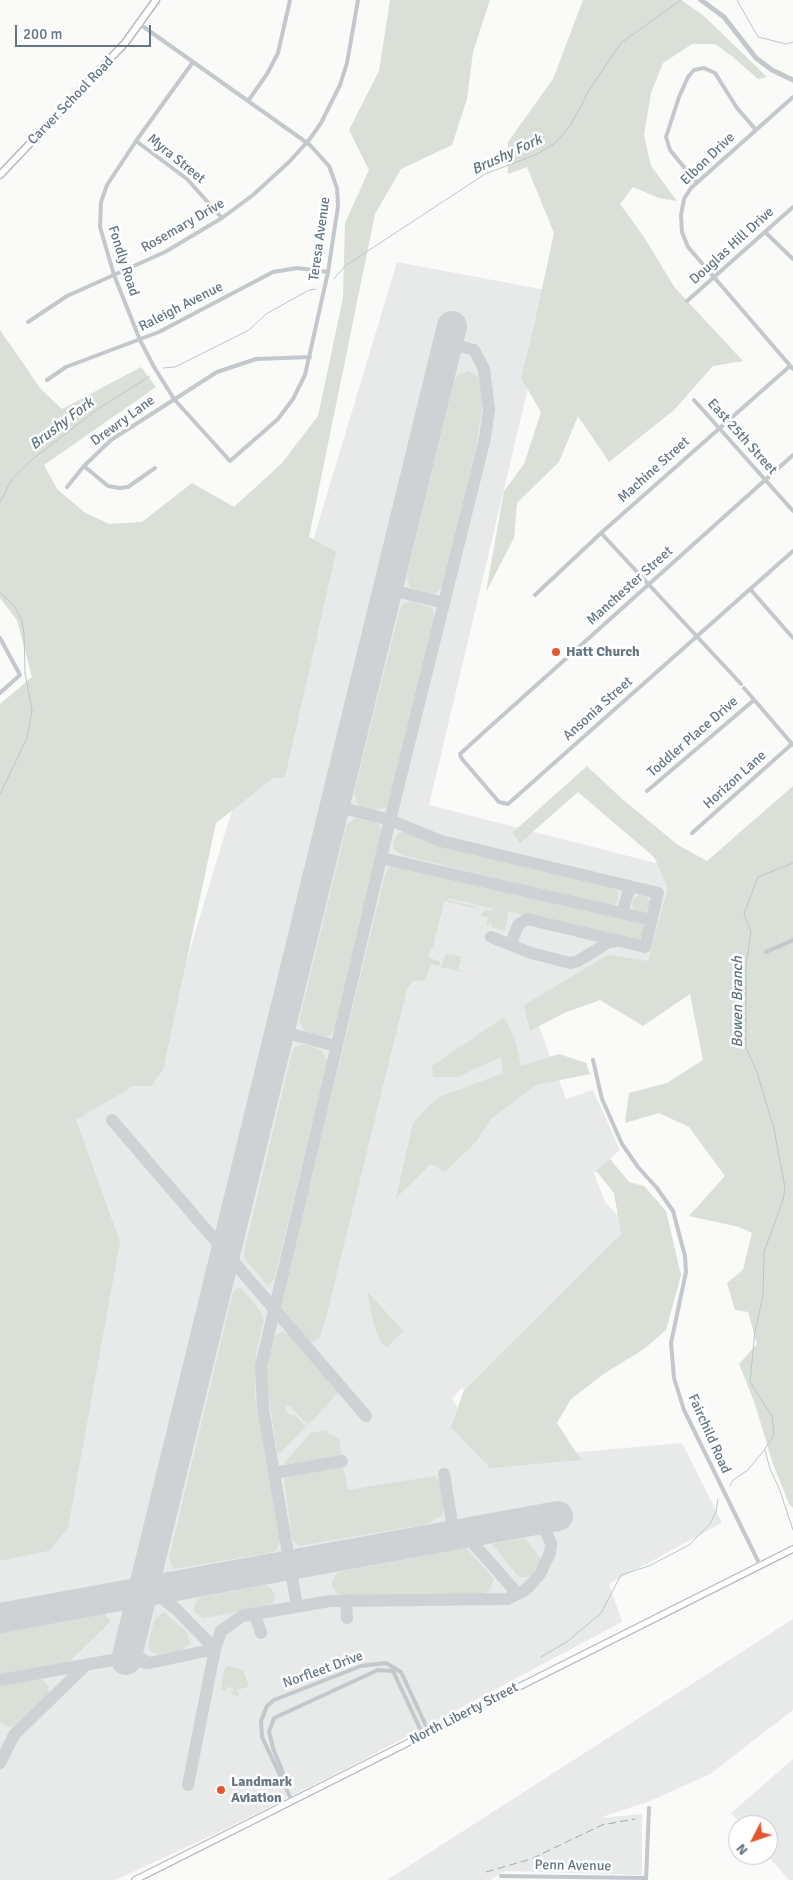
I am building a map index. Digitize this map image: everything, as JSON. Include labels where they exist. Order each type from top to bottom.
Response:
[{"type":"main road","name":"Carver School Road","points":[[0,175],[141,25],[156,0]]},
{"type":"main road","name":"North Liberty Street","points":[[135,1880],[793,1549]]},
{"type":"street","points":[[248,101],[267,74],[278,53],[290,0]]},
{"type":"street","name":"Rosemary Drive","points":[[28,322],[67,296],[165,252],[222,218],[253,195],[307,142],[327,114],[340,85],[347,62],[358,0]]},
{"type":"street","points":[[701,0],[724,17],[756,58],[772,70],[793,80]]},
{"type":"street","name":"Teresa Avenue","points":[[141,25],[307,142],[325,160],[337,188],[338,206],[328,272],[310,357],[299,388],[284,410],[230,461]]},
{"type":"street","name":"Fondly Road","points":[[193,62],[107,185],[99,210],[102,237],[114,274],[140,340],[174,399],[230,461]]},
{"type":"street","points":[[697,183],[670,150],[666,137],[679,97],[688,77],[694,70],[704,68],[715,73],[737,108],[756,130]]},
{"type":"street","name":"Elbon Drive","points":[[791,368],[688,247],[682,232],[682,205],[688,192],[697,183],[793,97]]},
{"type":"street","name":"Myra Street","points":[[136,141],[187,179],[222,218]]},
{"type":"street","name":"Douglas Hill Drive","points":[[687,301],[793,207]]},
{"type":"street","points":[[765,232],[793,259]]},
{"type":"street","name":"Raleigh Avenue","points":[[47,380],[66,367],[140,340],[273,272],[297,268],[328,272]]},
{"type":"street","name":"Drewry Lane","points":[[67,487],[84,466],[111,440],[217,372],[244,362],[266,357],[310,357]]},
{"type":"street","name":"Machine Street","points":[[535,594],[719,428],[791,368]]},
{"type":"street","name":"East 25th Street","points":[[694,400],[793,512]]},
{"type":"street","name":"Manchester Street","points":[[508,804],[499,802],[462,759],[460,754],[793,456]]},
{"type":"street","points":[[84,466],[108,486],[120,488],[128,487],[155,468]]},
{"type":"street","points":[[601,533],[793,744]]},
{"type":"street","name":"Ansonia Street","points":[[508,804],[793,552]]},
{"type":"street","points":[[750,589],[793,638]]},
{"type":"street","points":[[0,638],[20,675],[0,694]]},
{"type":"street","name":"Toddler Place Drive","points":[[647,791],[754,700]]},
{"type":"street","name":"Horizon Lane","points":[[692,833],[793,744]]},
{"type":"street","points":[[766,952],[793,940]]},
{"type":"street","name":"Fairchild Road","points":[[593,1060],[602,1099],[620,1142],[673,1212],[685,1256],[686,1272],[671,1343],[674,1378],[684,1410],[760,1565]]},
{"type":"street","name":"Norfleet Drive","points":[[292,1801],[283,1780],[274,1766],[260,1726],[267,1706],[270,1703],[369,1664],[389,1664],[402,1674]]},
{"type":"street","name":"Norfleet Drive","points":[[283,1780],[284,1775],[274,1751],[269,1732],[271,1723],[276,1715],[378,1670],[393,1671],[396,1677]]},
{"type":"street","points":[[423,1735],[396,1677],[402,1674],[429,1732]]},
{"type":"street","points":[[412,1711],[418,1708]]},
{"type":"street","points":[[646,1879],[649,1808]]},
{"type":"street","name":"Penn Avenue","points":[[501,1876],[646,1879]]},
{"type":"shaded area","points":[[390,0],[490,0],[473,52],[467,99],[452,145],[401,169],[375,214],[309,537],[336,552],[285,777],[273,778],[216,823],[163,1070],[151,1086],[133,1086],[76,1120],[120,1242],[68,1528],[49,1551],[0,1561],[0,704],[32,677],[17,620],[0,598],[0,330],[40,388],[62,409],[141,367],[156,387],[44,465],[57,489],[84,512],[109,524],[142,522],[192,483],[234,507],[282,463],[318,416],[343,298],[345,223],[369,170],[349,130],[379,71]]},
{"type":"shaded area","points":[[583,0],[681,0],[704,16],[767,77],[758,79],[715,44],[692,44],[663,63],[651,93],[644,135],[651,166],[677,201],[659,198],[633,187],[620,204],[644,237],[675,288],[743,361],[713,366],[674,410],[609,462],[578,416],[559,462],[517,503],[514,538],[486,592],[504,491],[524,464],[541,412],[521,378],[554,233],[527,167],[508,174],[508,142],[553,79]]},
{"type":"shaded area","points":[[397,262],[551,291],[429,805],[683,870],[645,969],[537,1021],[566,1099],[593,1090],[620,1150],[594,1173],[605,1202],[623,1221],[621,1234],[464,1390],[462,1388],[452,1398],[489,1460],[682,1443],[722,1523],[609,1584],[622,1622],[357,1763],[223,1830],[116,1880],[0,1880],[0,1561],[49,1551],[67,1186],[66,1085],[160,1049]]},
{"type":"shaded area","points":[[468,371],[478,377],[481,386],[482,407],[477,442],[443,586],[436,593],[429,594],[410,587],[407,576],[454,382],[458,375]]},
{"type":"shaded area","points":[[411,601],[432,608],[435,618],[389,804],[385,808],[371,810],[358,805],[354,793],[400,609],[402,604]]},
{"type":"shaded area","points":[[587,766],[621,798],[678,845],[707,861],[793,786],[793,1508],[789,1504],[773,1464],[754,1401],[739,1364],[757,1344],[748,1312],[735,1310],[727,1283],[743,1270],[752,1233],[739,1227],[689,1216],[725,1176],[689,1127],[659,1113],[625,1123],[629,1093],[667,1083],[703,1060],[690,994],[643,1026],[600,1000],[564,1013],[530,1031],[524,1005],[608,955],[648,961],[668,888],[654,857],[578,792],[520,843],[512,833]]},
{"type":"shaded area","points":[[355,818],[377,823],[382,830],[382,834],[336,1026],[331,1034],[324,1037],[305,1032],[299,1022],[347,824]]},
{"type":"shaded area","points":[[408,831],[453,849],[613,888],[618,892],[618,901],[612,906],[606,905],[402,855],[394,849],[393,843],[399,833]]},
{"type":"shaded area","points":[[396,863],[633,919],[640,921],[644,926],[645,932],[639,940],[623,940],[508,911],[505,930],[491,927],[492,923],[489,922],[489,926],[486,925],[488,918],[480,915],[485,910],[493,911],[494,909],[449,898],[448,900],[474,906],[477,909],[447,901],[444,902],[433,948],[431,948],[428,957],[440,962],[439,966],[431,964],[425,980],[414,981],[407,988],[326,1318],[320,1337],[308,1344],[283,1315],[281,1305],[388,868]]},
{"type":"shaded area","points":[[641,895],[647,898],[650,904],[647,910],[641,913],[635,910],[632,904],[635,898]]},
{"type":"shaded area","points":[[446,954],[461,956],[458,970],[474,975],[441,967]]},
{"type":"shaded area","points":[[504,1017],[515,1039],[521,1066],[559,1054],[586,1063],[590,1074],[536,1085],[491,1119],[475,1143],[445,1172],[431,1164],[396,1198],[413,1123],[429,1106],[442,1096],[503,1073],[501,1057],[457,1077],[433,1077],[432,1066]]},
{"type":"shaded area","points":[[303,1044],[321,1050],[327,1060],[274,1280],[268,1285],[244,1258],[245,1248],[292,1052],[295,1047]]},
{"type":"shaded area","points":[[610,1159],[629,1182],[644,1186],[666,1211],[681,1275],[666,1330],[644,1349],[605,1373],[571,1399],[557,1423],[581,1460],[490,1468],[451,1427],[464,1390],[621,1234],[614,1193],[596,1171]]},
{"type":"shaded area","points":[[241,1288],[260,1311],[264,1320],[256,1352],[255,1399],[280,1542],[273,1552],[175,1569],[172,1567],[169,1558],[233,1292]]},
{"type":"shaded area","points":[[367,1291],[403,1331],[387,1347],[381,1343],[374,1326]]},
{"type":"shaded area","points":[[283,1332],[292,1337],[339,1392],[308,1425],[290,1406],[285,1408],[288,1414],[296,1416],[306,1427],[279,1454],[269,1400],[267,1372],[271,1342],[274,1336]]},
{"type":"shaded area","points":[[327,1430],[329,1434],[339,1438],[341,1454],[339,1458],[290,1466],[284,1463],[311,1433]]},
{"type":"shaded area","points":[[340,1465],[343,1467],[348,1490],[435,1476],[440,1482],[445,1504],[442,1515],[428,1524],[299,1546],[292,1539],[284,1479],[294,1473]]},
{"type":"shaded area","points":[[525,1538],[541,1559],[532,1575],[524,1578],[518,1576],[492,1544]]},
{"type":"shaded area","points":[[466,1548],[494,1579],[490,1589],[483,1595],[344,1595],[338,1594],[332,1586],[332,1581],[338,1572]]},
{"type":"shaded area","points":[[266,1585],[272,1589],[275,1596],[273,1602],[267,1607],[203,1618],[194,1611],[195,1602],[201,1597]]},
{"type":"shaded area","points":[[164,1612],[187,1632],[190,1643],[182,1650],[158,1655],[151,1651],[148,1645],[154,1621]]},
{"type":"shaded area","points":[[105,1614],[110,1621],[107,1625],[68,1663],[0,1675],[0,1633]]},
{"type":"shaded area","points":[[793,1619],[793,1710],[710,1774],[650,1801],[599,1818],[642,1814],[642,1875],[505,1871],[490,1880],[387,1880]]},
{"type":"shaded area","points":[[228,1666],[243,1670],[249,1687],[236,1690],[240,1696],[232,1695],[233,1688],[227,1687],[226,1691],[221,1690],[224,1671]]},
{"type":"shaded area","points":[[38,1679],[43,1680],[48,1686],[49,1694],[46,1699],[20,1726],[9,1727],[4,1725],[0,1721],[0,1686]]},
{"type":"shaded area","points":[[793,1759],[793,1880],[789,1880],[776,1865],[778,1865],[778,1815],[733,1815],[731,1813]]},
{"type":"waterway","name":"Brushy Fork","points":[[334,279],[345,266],[485,174],[535,155],[554,144],[570,126],[591,87],[621,43],[681,0]]},
{"type":"waterway","name":"Bowen Branch","points":[[737,0],[758,37],[786,44],[793,42]]},
{"type":"waterway","name":"Brushy Fork","points":[[163,368],[175,367],[249,330],[266,314],[309,290],[316,289]]},
{"type":"waterway","name":"Brushy Fork","points":[[0,502],[12,479],[35,457],[98,409],[150,376]]},
{"type":"waterway","name":"Brushy Fork","points":[[0,593],[14,605],[22,621],[25,673],[32,710],[27,738],[0,794]]},
{"type":"waterway","name":"Bowen Branch","points":[[730,1486],[733,1480],[748,1470],[774,1434],[772,1416],[750,1382],[755,1331],[763,1296],[764,1252],[783,1200],[785,1188],[774,1129],[757,1072],[746,1047],[746,966],[751,932],[744,914],[758,877],[793,863]]},
{"type":"waterway","points":[[765,1450],[770,1469],[779,1488],[793,1530]]},
{"type":"waterway","points":[[541,1657],[568,1641],[601,1613],[621,1575],[649,1566],[689,1545],[710,1524],[716,1512],[718,1499]]},
{"type":"taxiway","points":[[297,1606],[263,1409],[261,1366],[390,820],[485,438],[489,409],[484,369],[474,350],[448,343]]},
{"type":"taxiway","points":[[388,589],[444,603]]},
{"type":"taxiway","points":[[335,806],[390,820],[441,841],[658,893],[645,947],[527,919],[518,925],[511,944]]},
{"type":"taxiway","points":[[381,858],[652,920]]},
{"type":"taxiway","points":[[622,913],[630,886]]},
{"type":"taxiway","points":[[491,937],[531,953],[570,963],[578,961],[609,942],[616,941]]},
{"type":"taxiway","points":[[280,1031],[336,1046]]},
{"type":"taxiway","points":[[112,1120],[366,1416]]},
{"type":"taxiway","points":[[275,1473],[342,1461]]},
{"type":"taxiway","points":[[444,1474],[454,1535]]},
{"type":"taxiway","points":[[0,1680],[118,1659],[149,1663],[215,1649],[221,1631],[242,1616],[330,1601],[507,1599],[524,1591],[530,1585],[540,1574],[550,1553],[551,1543],[546,1532],[538,1526],[524,1522]]},
{"type":"taxiway","points":[[464,1533],[518,1594]]},
{"type":"taxiway","points":[[153,1555],[154,1576],[158,1589],[166,1599]]},
{"type":"taxiway","points":[[144,1591],[159,1596],[176,1609],[215,1649],[188,1785]]},
{"type":"taxiway","points":[[346,1600],[347,1618]]},
{"type":"taxiway","points":[[255,1614],[261,1633]]},
{"type":"taxiway","points":[[132,1638],[138,1657],[149,1663]]},
{"type":"taxiway","points":[[0,1763],[14,1735],[85,1666]]},
{"type":"runway","points":[[126,1660],[452,326]]},
{"type":"runway","points":[[0,1618],[558,1516]]},
{"type":"railway","points":[[486,1872],[531,1859],[602,1825],[635,1819]]},
{"type":"place","name":"Hatt Church","points":[[556,652]]},
{"type":"place","name":"Landmark Aviation","points":[[221,1790]]}]
